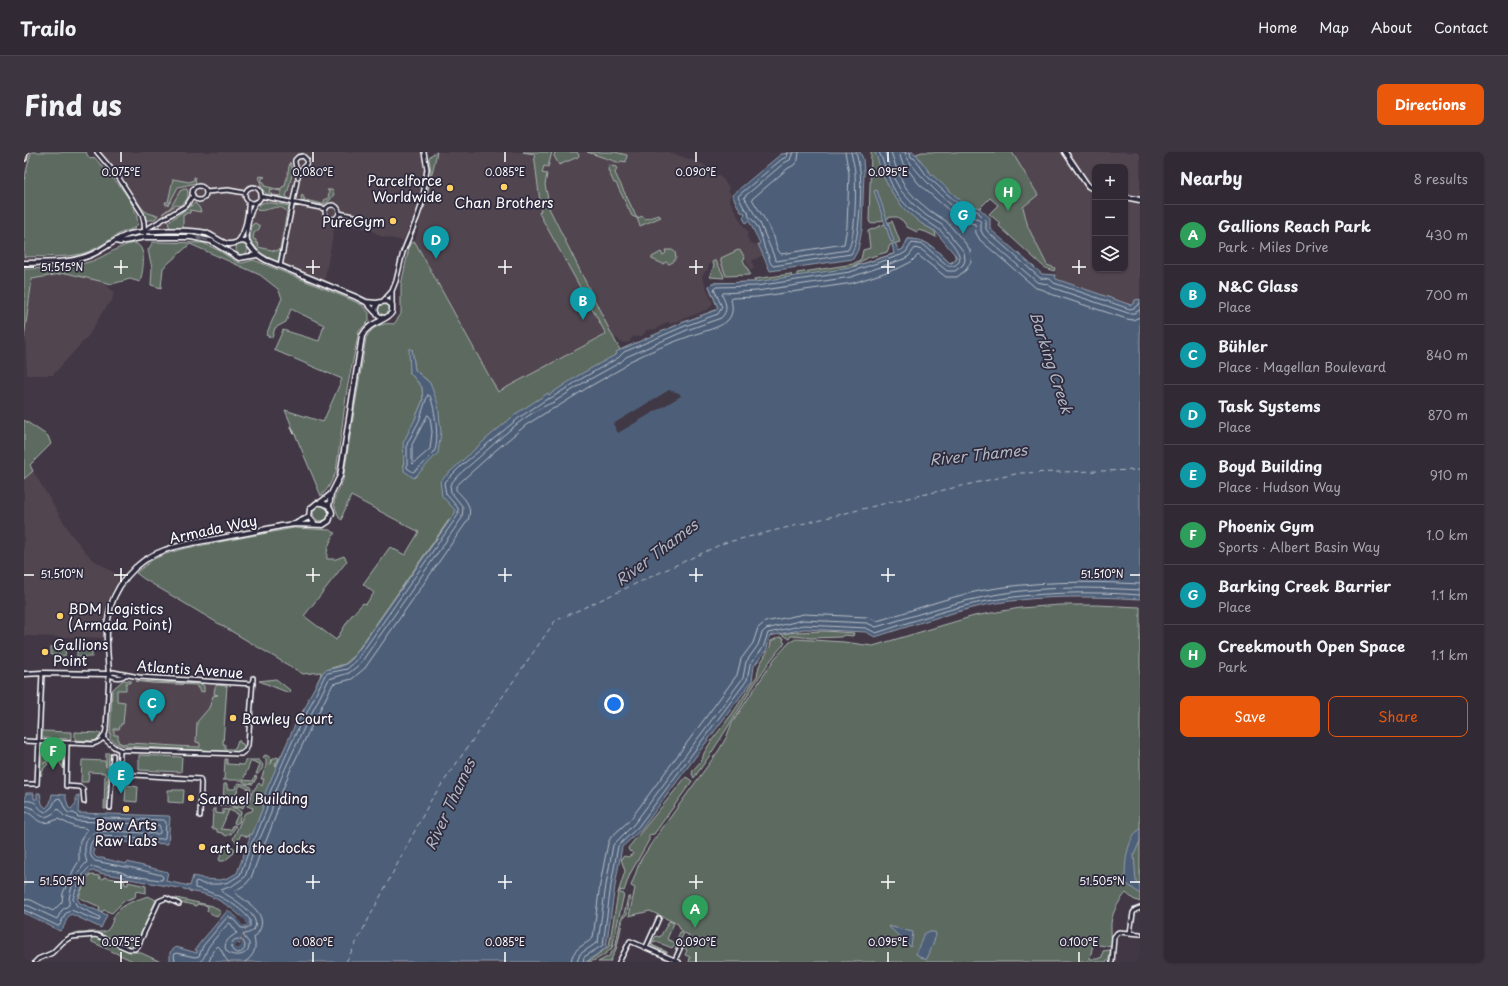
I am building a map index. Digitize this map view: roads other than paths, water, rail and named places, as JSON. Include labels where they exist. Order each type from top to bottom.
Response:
[{"type":"highway","points":[[24,158],[25,152]]},
{"type":"street","points":[[97,152],[112,168],[142,214],[145,237]]},
{"type":"street","points":[[366,302],[378,303],[383,301],[392,291],[396,281],[404,247],[422,203],[427,169],[424,152]]},
{"type":"street","points":[[1065,152],[1088,186],[1092,188]]},
{"type":"street","points":[[280,266],[298,177],[307,160],[303,156],[298,157],[295,160],[298,177]]},
{"type":"street","points":[[145,231],[187,205],[193,195],[193,190],[198,187],[202,188],[206,192],[228,190],[245,193]]},
{"type":"street","points":[[245,193],[250,188],[254,187],[260,192],[260,196],[252,210],[247,235],[249,246],[249,254],[247,257]]},
{"type":"street","points":[[193,195],[195,199],[201,200],[205,196],[206,192]]},
{"type":"street","points":[[237,256],[234,249],[243,233],[248,209],[248,201],[245,197],[245,193]]},
{"type":"street","points":[[260,196],[326,210]]},
{"type":"street","points":[[1128,198],[1140,200]]},
{"type":"street","points":[[248,201],[252,203],[256,202]]},
{"type":"street","points":[[334,205],[339,209],[339,213],[335,218],[329,218],[326,215],[326,210],[328,206],[334,205]]},
{"type":"street","points":[[339,213],[375,221]]},
{"type":"street","points":[[24,263],[77,260],[94,254],[119,238],[129,234],[145,231],[201,232],[227,243],[244,242],[257,255],[366,302],[379,317],[384,318]]},
{"type":"street","points":[[116,241],[120,242],[145,237],[200,238],[216,244],[242,258],[257,255]]},
{"type":"street","points":[[392,291],[392,306]]},
{"type":"street","points":[[383,301],[387,301],[392,306]]},
{"type":"street","name":"Armada Way","points":[[373,324],[376,312],[375,307],[378,303]]},
{"type":"street","name":"Armada Way","points":[[109,674],[107,628],[110,609],[119,588],[127,576],[137,566],[164,550],[183,545],[295,524],[323,525],[329,521],[332,513],[329,506],[331,494],[338,482],[340,473],[361,340],[365,331],[373,324],[392,314],[392,306]]},
{"type":"street","name":"Armada Way","points":[[295,524],[309,517],[309,511],[312,506],[321,502],[331,494]]},
{"type":"street","points":[[321,502],[329,506]]},
{"type":"street","points":[[309,517],[315,524]]},
{"type":"street","name":"Atlantis Avenue","points":[[24,674],[109,674],[113,672],[122,673],[125,675],[253,684]]},
{"type":"street","points":[[24,784],[37,784],[42,673]]},
{"type":"street","points":[[24,741],[95,743],[103,738],[106,730],[109,674]]},
{"type":"street","points":[[103,738],[120,750],[241,754],[246,750],[248,745],[253,678]]},
{"type":"street","points":[[67,742],[66,786],[80,787],[83,789],[84,802]]},
{"type":"street","points":[[120,750],[119,774],[200,779],[202,783],[200,816]]},
{"type":"street","points":[[110,808],[113,755]]},
{"type":"street","points":[[34,962],[52,952],[63,942],[72,937],[96,935],[129,949],[135,949],[138,946],[159,901],[166,898],[180,904]]},
{"type":"street","points":[[1130,933],[1133,913],[1135,910],[1140,908]]},
{"type":"street","points":[[646,947],[659,918]]},
{"type":"street","points":[[1112,962],[1116,934],[1119,932],[1140,934]]},
{"type":"street","points":[[619,962],[630,941],[679,962]]},
{"type":"street","points":[[674,961],[682,944]]},
{"type":"water","points":[[798,152],[860,152],[863,159],[864,172],[862,229],[858,250],[853,259],[770,271],[758,244],[760,243],[749,221],[746,223],[743,218],[745,213],[741,212],[732,195],[781,154]]},
{"type":"water","points":[[875,152],[914,152],[930,173],[968,207],[978,207],[990,218],[990,229],[1042,274],[1055,275],[1056,279],[1131,305],[1135,300],[1140,299],[1140,599],[1060,597],[1001,602],[928,620],[875,637],[866,632],[804,629],[770,636],[767,649],[754,666],[752,681],[641,830],[622,847],[606,948],[586,962],[174,962],[170,960],[170,952],[176,947],[197,953],[197,950],[195,950],[199,944],[228,910],[246,925],[237,949],[241,945],[247,924],[228,906],[204,894],[92,871],[87,875],[77,898],[80,903],[107,915],[101,928],[71,914],[60,931],[24,913],[24,803],[26,793],[34,793],[34,799],[37,799],[37,793],[40,793],[42,804],[46,808],[50,803],[52,794],[66,795],[69,808],[71,809],[76,803],[76,796],[79,795],[78,813],[170,817],[168,844],[99,841],[96,843],[94,849],[94,855],[97,858],[126,864],[127,862],[168,872],[166,881],[190,886],[193,876],[203,879],[220,880],[237,873],[250,837],[249,836],[250,834],[252,835],[262,810],[265,793],[297,720],[299,720],[309,700],[308,699],[323,672],[325,670],[344,665],[353,658],[455,513],[455,510],[442,496],[440,481],[517,413],[548,393],[549,395],[579,375],[617,354],[616,352],[684,322],[716,310],[718,308],[709,286],[712,283],[755,282],[850,268],[894,254],[892,244],[895,243],[899,251],[903,249],[908,239],[915,239],[927,243],[950,263],[952,263],[956,259],[956,256],[935,231],[922,224],[906,211],[894,196],[884,178]]},
{"type":"water","points":[[877,190],[894,241],[891,242],[874,191]]},
{"type":"water","points":[[409,349],[412,349],[415,370],[430,383],[438,404],[441,432],[438,453],[414,478],[404,471],[403,443],[423,400],[422,387],[410,373]]},
{"type":"water","points":[[1140,828],[1140,841],[1134,855],[1136,881],[1140,886],[1140,894],[1127,884],[1121,884],[1125,879],[1125,866],[1129,846]]},
{"type":"water","points":[[888,926],[913,932],[911,947]]},
{"type":"water","points":[[927,932],[935,932],[936,935],[931,951],[926,960],[916,954],[923,935]]},
{"type":"tram line","points":[[291,427],[294,434]]},
{"type":"place","name":"Chan Brothers","points":[[504,187]]},
{"type":"place","name":"Parcelforce Worldwide","points":[[450,188]]},
{"type":"place","name":"Creekmouth Open Space","points":[[1008,211]]},
{"type":"place","name":"PureGym","points":[[393,221]]},
{"type":"place","name":"Barking Creek Barrier","points":[[963,234]]},
{"type":"place","name":"Task Systems","points":[[436,259]]},
{"type":"place","name":"N&C Glass","points":[[583,320]]},
{"type":"place","name":"BDM Logistics (Armada Point)","points":[[60,616]]},
{"type":"place","name":"Gallions Point","points":[[45,652]]},
{"type":"place","name":"Bawley Court","points":[[233,718]]},
{"type":"place","name":"Bühler","points":[[152,722]]},
{"type":"place","name":"Phoenix Gym","points":[[53,770]]},
{"type":"place","name":"Boyd Building","points":[[121,794]]},
{"type":"place","name":"Samuel Building","points":[[191,798]]},
{"type":"place","name":"Bow Arts Raw Labs","points":[[126,809]]},
{"type":"place","name":"art in the docks","points":[[202,847]]},
{"type":"place","name":"Gallions Reach Park","points":[[695,928]]},
{"type":"water label","name":"Barking Creek","points":[[1052,362]]},
{"type":"water label","name":"River Thames","points":[[978,454]]},
{"type":"water label","name":"River Thames","points":[[656,552]]},
{"type":"water label","name":"River Thames","points":[[449,804]]}]
